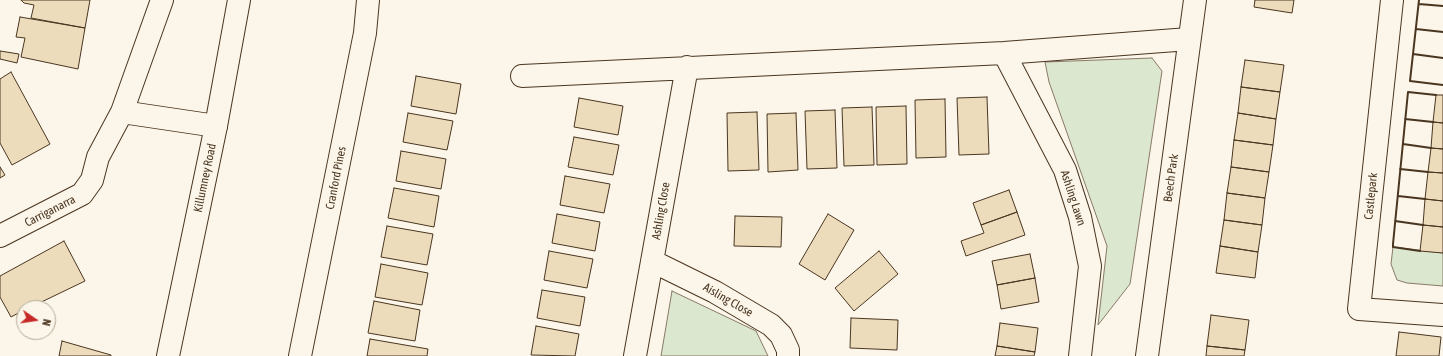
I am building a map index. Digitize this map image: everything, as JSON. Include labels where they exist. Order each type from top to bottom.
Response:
[{"type":"street","name":"Carriganarra","points":[[0,236],[82,194],[92,180],[98,157],[122,112],[162,0]]},
{"type":"street","name":"Killumney Road","points":[[168,356],[216,126],[238,0]]},
{"type":"street","name":"Cranford Pines","points":[[300,356],[365,33],[368,0]]},
{"type":"street","name":"Beech Park","points":[[1147,356],[1195,0]]},
{"type":"street","name":"Castlepark","points":[[1392,0],[1359,309],[1443,316]]},
{"type":"street","points":[[522,76],[1004,52],[1189,39]]},
{"type":"street","name":"Ashling Lawn","points":[[1004,52],[1065,170],[1080,217],[1090,266],[1080,356]]},
{"type":"street","name":"Ashling Close","points":[[635,356],[687,67]]},
{"type":"street","points":[[122,112],[216,126]]},
{"type":"street","name":"Aisling Close","points":[[652,261],[715,292],[771,325],[781,335],[788,350],[788,356]]},
{"type":"green space","points":[[1152,58],[1162,71],[1130,284],[1098,325],[1107,246],[1049,82],[1045,62]]},
{"type":"green space","points":[[1393,247],[1443,253],[1443,286],[1407,283],[1397,280],[1391,264]]},
{"type":"green space","points":[[672,291],[756,331],[768,356],[661,356]]},
{"type":"building","points":[[21,0],[90,0],[85,28],[31,18],[34,5],[24,3]]},
{"type":"building","points":[[1255,0],[1294,0],[1292,13],[1254,7]]},
{"type":"building","points":[[20,17],[85,28],[78,69],[21,57],[25,38],[16,37]]},
{"type":"building","points":[[0,51],[19,54],[17,63],[0,59]]},
{"type":"building","points":[[1245,60],[1284,65],[1280,92],[1241,87]]},
{"type":"building","points":[[11,72],[50,144],[12,165],[0,143],[0,79]]},
{"type":"building","points":[[416,76],[461,84],[456,114],[411,106]]},
{"type":"building","points":[[1241,87],[1280,92],[1276,119],[1238,113]]},
{"type":"building","points":[[1436,95],[1443,95],[1443,123],[1433,122]]},
{"type":"building","points":[[987,97],[989,154],[959,155],[957,98]]},
{"type":"building","points":[[579,98],[623,106],[618,135],[574,127]]},
{"type":"building","points":[[945,99],[946,157],[916,158],[915,100]]},
{"type":"building","points":[[906,106],[907,164],[877,165],[876,107]]},
{"type":"building","points":[[872,107],[874,165],[844,166],[842,108]]},
{"type":"building","points":[[835,110],[837,168],[807,169],[805,111]]},
{"type":"building","points":[[757,112],[759,170],[728,171],[727,113]]},
{"type":"building","points":[[408,113],[453,121],[447,150],[403,142]]},
{"type":"building","points":[[796,113],[798,170],[768,172],[767,114]]},
{"type":"building","points":[[1238,113],[1276,119],[1273,145],[1234,140]]},
{"type":"building","points":[[1433,122],[1443,123],[1443,149],[1431,148]]},
{"type":"building","points":[[574,137],[619,145],[613,175],[568,167]]},
{"type":"building","points":[[1234,140],[1273,145],[1269,172],[1231,167]]},
{"type":"building","points":[[1431,148],[1443,149],[1443,173],[1428,172]]},
{"type":"building","points":[[401,151],[446,159],[441,189],[396,181]]},
{"type":"building","points":[[0,167],[5,175],[0,178]]},
{"type":"building","points":[[1231,167],[1269,172],[1265,198],[1227,193]]},
{"type":"building","points":[[1428,172],[1443,173],[1443,201],[1425,199]]},
{"type":"building","points":[[565,176],[610,184],[604,213],[560,205]]},
{"type":"building","points":[[394,188],[439,196],[434,227],[388,218]]},
{"type":"building","points":[[1009,190],[1017,212],[981,225],[973,203]]},
{"type":"building","points":[[1227,193],[1265,198],[1262,225],[1224,220]]},
{"type":"building","points":[[1425,199],[1443,201],[1443,227],[1423,225]]},
{"type":"building","points":[[1017,212],[1025,235],[966,256],[961,241],[984,233],[981,225]]},
{"type":"building","points":[[557,214],[600,222],[595,251],[552,243]]},
{"type":"building","points":[[828,214],[854,230],[825,280],[799,264]]},
{"type":"building","points":[[735,216],[782,217],[781,247],[734,246]]},
{"type":"building","points":[[1224,220],[1262,225],[1258,252],[1220,246]]},
{"type":"building","points":[[1423,225],[1443,227],[1443,253],[1420,251]]},
{"type":"building","points":[[387,226],[433,234],[427,265],[381,257]]},
{"type":"building","points":[[64,241],[85,281],[46,300],[16,300],[16,314],[11,317],[0,297],[0,276]]},
{"type":"building","points":[[1220,246],[1258,252],[1255,278],[1216,273]]},
{"type":"building","points":[[549,251],[593,259],[587,288],[544,280]]},
{"type":"building","points":[[879,251],[898,274],[854,311],[835,288]]},
{"type":"building","points":[[1030,254],[1035,278],[997,285],[992,261]]},
{"type":"building","points":[[381,264],[428,273],[422,305],[375,297]]},
{"type":"building","points":[[1035,278],[1039,302],[1001,309],[997,285]]},
{"type":"building","points":[[542,290],[585,297],[580,326],[537,318]]},
{"type":"building","points":[[374,301],[420,310],[415,341],[368,333]]},
{"type":"building","points":[[1211,315],[1249,320],[1245,350],[1207,346]]},
{"type":"building","points":[[851,318],[898,320],[897,350],[850,348]]},
{"type":"building","points":[[1000,323],[1038,328],[1035,352],[997,346]]},
{"type":"building","points":[[536,326],[579,334],[575,356],[531,355]]},
{"type":"building","points":[[1399,332],[1441,337],[1439,356],[1396,356]]},
{"type":"building","points":[[370,339],[428,349],[427,356],[367,356]]},
{"type":"building","points":[[62,341],[111,355],[111,356],[59,356]]},
{"type":"building","points":[[997,346],[1035,352],[1034,356],[995,356]]},
{"type":"building","points":[[1207,346],[1245,350],[1244,356],[1206,356]]},
{"type":"wall","points":[[1419,0],[1410,81],[1443,85]]},
{"type":"wall","points":[[1419,4],[1443,6]]},
{"type":"wall","points":[[1416,29],[1443,32]]},
{"type":"wall","points":[[1413,54],[1443,58]]},
{"type":"wall","points":[[1420,251],[1393,247],[1408,92],[1436,95]]},
{"type":"wall","points":[[1405,119],[1433,122]]},
{"type":"wall","points":[[1403,144],[1431,148]]},
{"type":"wall","points":[[1400,169],[1428,172]]},
{"type":"wall","points":[[1398,196],[1425,199]]},
{"type":"wall","points":[[1395,221],[1423,225]]}]
